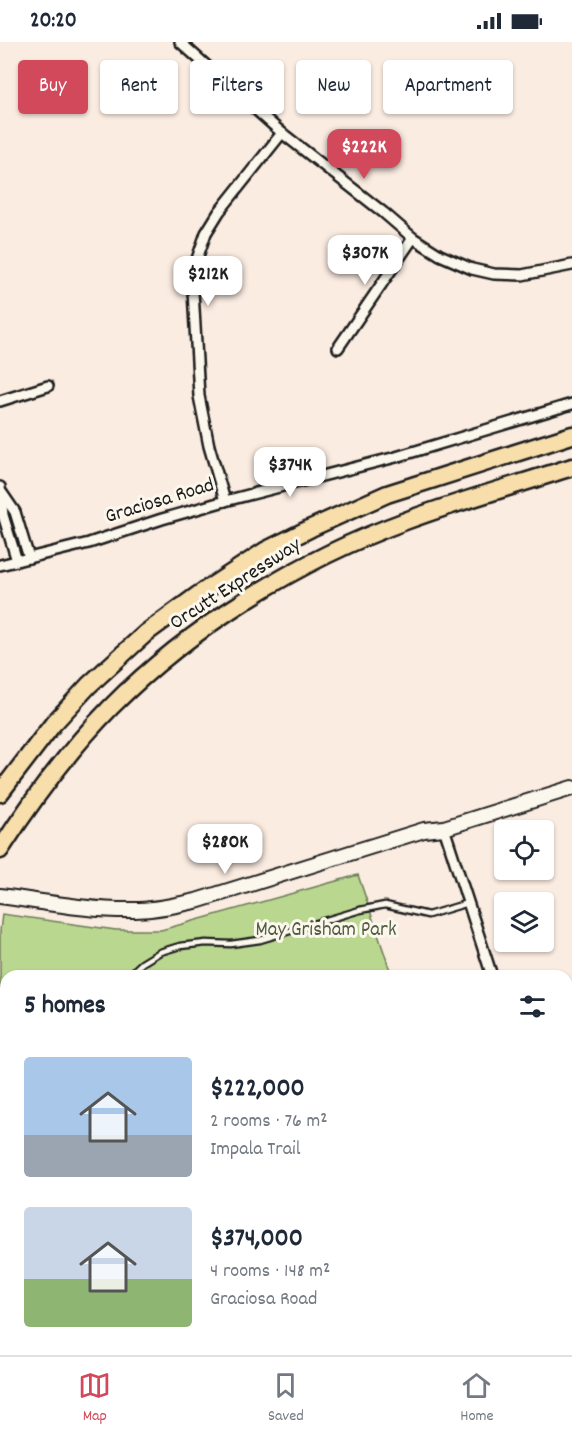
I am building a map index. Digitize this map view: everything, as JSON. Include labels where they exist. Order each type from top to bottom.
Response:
[{"type":"highway","name":"Orcutt Expressway","points":[[0,793],[54,724],[89,685],[146,633],[265,551],[387,494],[572,435]]},
{"type":"highway","name":"Orcutt Expressway","points":[[0,850],[40,792],[111,707],[164,660],[214,621],[279,579],[336,550],[408,520],[572,467]]},
{"type":"main road","points":[[0,896],[92,908],[135,910],[196,901],[424,830],[444,828],[572,788]]},
{"type":"main road","points":[[0,905],[94,916],[159,917],[197,909],[428,838],[444,828]]},
{"type":"street","points":[[180,42],[282,133],[413,238],[440,255],[472,269],[494,274],[522,275],[572,265]]},
{"type":"street","points":[[225,501],[209,446],[199,396],[193,291],[196,262],[206,233],[219,212],[282,133]]},
{"type":"street","points":[[338,348],[413,238]]},
{"type":"street","points":[[0,401],[48,386]]},
{"type":"street","name":"Graciosa Road","points":[[0,565],[89,543],[225,501],[396,458],[572,404]]},
{"type":"street","points":[[1,489],[15,512],[29,558]]},
{"type":"street","points":[[1,489],[3,515],[17,561]]},
{"type":"street","points":[[444,828],[490,970]]},
{"type":"lane","points":[[134,970],[160,952],[180,946],[206,943],[231,944],[260,940],[360,910],[385,905],[428,915],[468,903]]},
{"type":"green space","name":"May Grisham Park","points":[[358,875],[390,970],[0,970],[2,914],[116,930],[161,930]]}]
